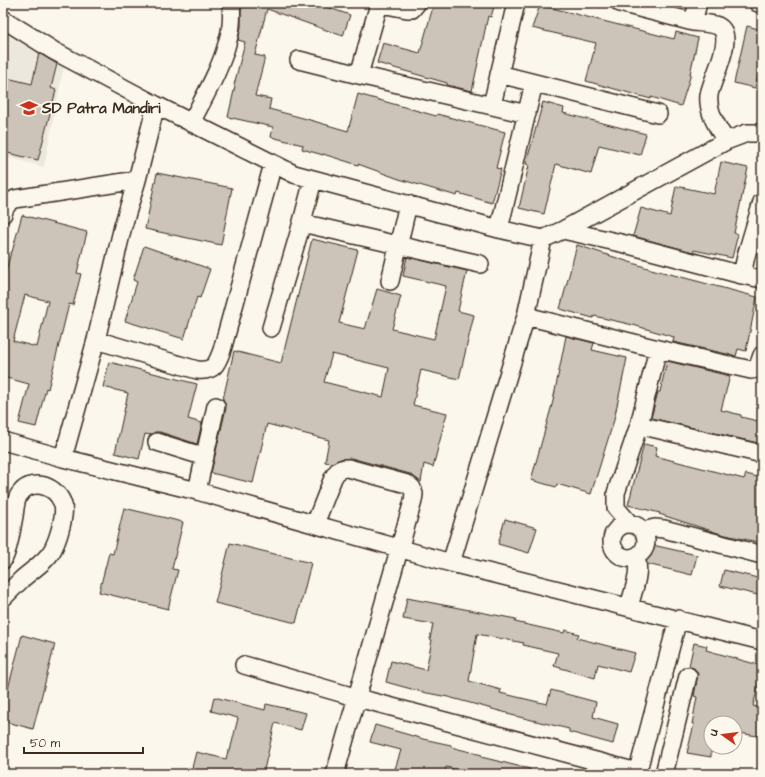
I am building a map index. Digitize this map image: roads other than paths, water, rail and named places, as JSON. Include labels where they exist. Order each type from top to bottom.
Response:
[{"type":"street","points":[[191,124],[214,76],[228,40],[232,19],[231,3]]},
{"type":"street","points":[[359,75],[377,3],[412,9],[417,3]]},
{"type":"street","points":[[492,105],[516,3]]},
{"type":"street","points":[[620,3],[693,22],[718,26],[723,31],[725,36],[725,44],[709,97],[710,111],[716,125],[726,141]]},
{"type":"street","points":[[693,22],[698,3]]},
{"type":"street","points":[[758,3],[762,4]]},
{"type":"street","points":[[3,19],[54,51],[191,124],[294,174],[499,229],[543,239],[563,230],[726,141],[747,133],[762,133]]},
{"type":"street","points":[[298,60],[527,114]]},
{"type":"street","points":[[500,74],[658,114]]},
{"type":"street","points":[[499,229],[534,83]]},
{"type":"street","points":[[63,458],[96,340],[123,226],[137,180],[156,105]]},
{"type":"street","points":[[96,340],[197,370],[206,371],[213,367],[222,350],[273,164]]},
{"type":"street","points":[[3,214],[9,202],[15,199],[137,180]]},
{"type":"street","points":[[271,328],[302,224],[313,180]]},
{"type":"street","points":[[742,275],[756,239],[762,202]]},
{"type":"street","points":[[390,281],[408,204]]},
{"type":"street","points":[[302,224],[480,264]]},
{"type":"street","points":[[563,230],[625,244],[762,279]]},
{"type":"street","points":[[451,562],[526,316],[543,239]]},
{"type":"street","points":[[526,316],[658,349],[751,370],[757,369],[762,355]]},
{"type":"street","points":[[658,349],[639,425],[615,499],[616,508],[637,528],[646,538],[646,546],[636,557],[629,558],[621,556],[616,551],[613,544],[613,536],[623,525],[637,528],[664,529],[762,555]]},
{"type":"street","points":[[197,491],[216,406]]},
{"type":"street","points":[[639,425],[762,454]]},
{"type":"street","points":[[3,441],[63,458],[197,491],[451,562],[762,641]]},
{"type":"street","points":[[157,442],[204,457]]},
{"type":"street","points":[[315,524],[333,478],[336,472],[341,468],[348,468],[407,484],[412,488],[414,494],[400,548],[335,774]]},
{"type":"street","points":[[3,560],[8,549],[17,498],[23,489],[34,484],[44,485],[56,493],[63,503],[59,535],[52,551],[46,558],[3,598]]},
{"type":"street","points":[[629,607],[637,575],[638,562],[636,557]]},
{"type":"street","points":[[244,665],[358,698],[637,773],[678,619]]},
{"type":"street","points":[[664,774],[688,676]]},
{"type":"place","name":"SD Patra Mandiri","points":[[29,108]]}]
